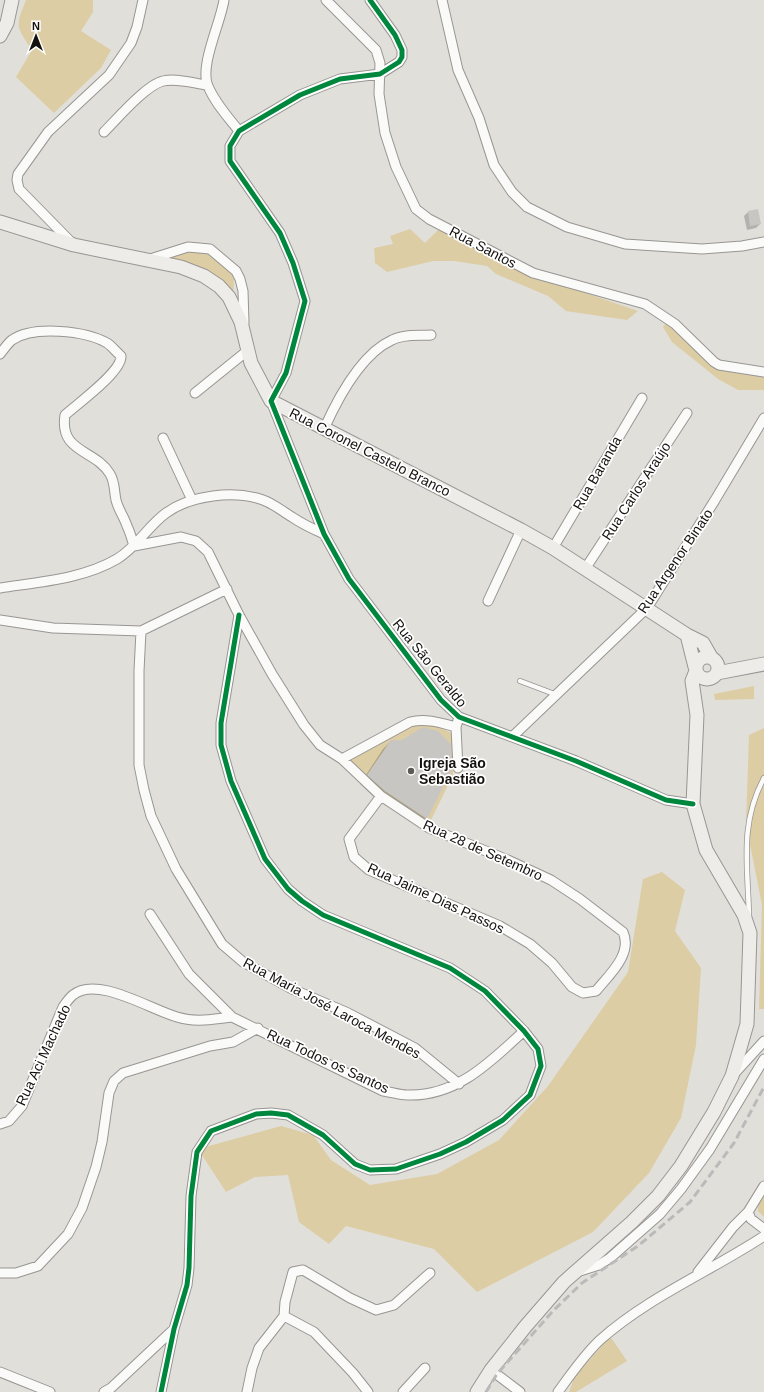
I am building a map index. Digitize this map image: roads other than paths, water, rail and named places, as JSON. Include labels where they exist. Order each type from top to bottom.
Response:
[{"type":"main road","points":[[0,36],[7,23],[12,0]]},
{"type":"main road","points":[[0,222],[74,244],[181,267],[204,276],[219,286],[229,297],[241,322],[251,363],[271,401]]},
{"type":"main road","name":"Rua Coronel Castelo Branco","points":[[271,401],[553,548],[687,635],[703,643],[715,664]]},
{"type":"main road","points":[[687,635],[699,672],[710,679],[715,664]]},
{"type":"main road","points":[[477,1392],[491,1370],[525,1327],[572,1273],[632,1222],[662,1190],[681,1166],[714,1112],[732,1076],[747,1024],[750,933],[744,915],[706,850],[693,804],[697,715],[694,699],[701,689],[697,661],[702,657],[715,664],[759,665]]},
{"type":"street","points":[[74,244],[19,189],[16,180],[18,174],[48,132],[109,75],[131,44],[137,27],[143,0]]},
{"type":"street","points":[[224,0],[205,71],[207,85],[215,100],[240,131]]},
{"type":"street","name":"Rua Santos","points":[[326,0],[376,50],[380,63],[379,94],[384,125],[396,167],[416,209],[429,220],[533,273],[645,304],[675,324],[714,362],[725,367],[764,372]]},
{"type":"street","points":[[271,401],[286,373],[305,301],[293,263],[280,233],[230,161],[230,146],[240,131],[300,95],[340,79],[380,74],[399,62],[402,57],[402,50],[395,35],[370,0]]},
{"type":"street","points":[[442,0],[458,70],[479,118],[494,165],[512,192],[527,207],[567,226],[625,244],[702,250],[764,242]]},
{"type":"street","points":[[104,132],[136,100],[157,84],[174,80],[207,85]]},
{"type":"street","points":[[147,260],[188,247],[210,249],[236,271],[240,278],[244,334]]},
{"type":"street","points":[[0,354],[12,340],[27,334],[42,331],[78,333],[109,344],[121,356],[118,366],[107,378],[65,415],[64,423],[65,432],[71,444],[102,464],[110,474],[114,482],[116,502],[134,546]]},
{"type":"street","points":[[324,429],[337,401],[353,376],[374,353],[391,340],[401,337],[431,335]]},
{"type":"street","points":[[195,393],[248,351]]},
{"type":"street","name":"Rua Baranda","points":[[553,548],[642,398]]},
{"type":"street","name":"Rua São Geraldo","points":[[271,401],[324,534],[349,579],[441,700],[459,717],[576,761],[666,800],[693,804]]},
{"type":"street","name":"Rua Carlos Araújo","points":[[585,570],[687,413]]},
{"type":"street","name":"Rua Argenor Binato","points":[[512,737],[647,608],[715,500],[764,418]]},
{"type":"street","points":[[163,438],[192,500]]},
{"type":"street","points":[[0,588],[73,576],[97,569],[119,558],[134,546],[166,513],[192,500],[202,497],[230,496],[262,500],[276,506],[292,518],[324,534]]},
{"type":"street","points":[[488,601],[521,530]]},
{"type":"street","name":"Rua 28 de Setembro","points":[[134,546],[181,537],[196,541],[208,552],[239,615],[272,674],[304,725],[320,744],[342,759],[381,796],[429,828],[508,860],[551,880],[580,898],[623,932],[626,938],[625,948],[617,966],[596,991],[583,992],[572,987]]},
{"type":"street","points":[[0,620],[53,628],[141,631],[227,589]]},
{"type":"street","points":[[161,1392],[174,1329],[187,1285],[190,1256],[191,1196],[197,1152],[212,1131],[256,1114],[271,1113],[288,1115],[323,1135],[355,1164],[370,1170],[396,1169],[459,1145],[503,1120],[530,1095],[541,1066],[538,1049],[524,1030],[485,991],[450,968],[323,915],[302,901],[288,889],[265,859],[231,781],[221,746],[221,723],[239,615]]},
{"type":"street","name":"Rua Maria José Laroca Mendes","points":[[141,631],[139,671],[139,765],[144,790],[151,816],[176,868],[222,944],[243,962],[292,989],[348,1013],[415,1048],[459,1084]]},
{"type":"street","points":[[458,768],[456,727],[459,717]]},
{"type":"street","points":[[342,759],[399,727],[418,720],[438,722],[456,727]]},
{"type":"street","name":"Rua Jaime Dias Passos","points":[[381,796],[351,836],[349,844],[354,857],[369,870],[500,926],[530,944],[552,964],[572,987]]},
{"type":"street","name":"Rua Todos os Santos","points":[[150,914],[189,974],[232,1017],[258,1028],[383,1091],[406,1095],[418,1095],[459,1084],[491,1062],[524,1030]]},
{"type":"street","name":"Rua Todos os Santos","points":[[88,988],[107,990],[176,1017],[195,1021],[232,1017]]},
{"type":"street","name":"Rua Aci Machado","points":[[0,1124],[9,1121],[22,1106],[63,1007],[73,995],[88,988]]},
{"type":"street","points":[[0,1273],[16,1273],[38,1266],[68,1234],[82,1208],[96,1167],[102,1142],[109,1093],[114,1081],[123,1073],[210,1046],[233,1042],[258,1028]]},
{"type":"street","points":[[732,1076],[764,1041]]},
{"type":"street","points":[[572,1273],[599,1265],[610,1258],[660,1214],[681,1190],[710,1149],[764,1059]]},
{"type":"street","points":[[696,1276],[733,1227],[748,1212],[764,1186]]},
{"type":"street","points":[[748,1212],[751,1219],[764,1229]]},
{"type":"street","points":[[558,1392],[600,1340],[631,1317],[696,1276],[764,1236]]},
{"type":"street","points":[[247,1392],[252,1368],[259,1348],[284,1316],[285,1302],[293,1272],[303,1270],[350,1298],[376,1310],[394,1305],[430,1273]]},
{"type":"street","points":[[284,1316],[314,1332],[368,1392]]},
{"type":"street","points":[[104,1392],[111,1388],[174,1329]]},
{"type":"street","points":[[402,1392],[424,1368]]},
{"type":"street","points":[[491,1370],[520,1392]]},
{"type":"street","points":[[0,1372],[50,1392]]},
{"type":"lane","points":[[520,681],[557,695]]},
{"type":"lane","points":[[750,933],[745,851],[750,814],[758,789],[764,778]]},
{"type":"railway","points":[[486,1392],[497,1374],[553,1311],[582,1283],[638,1246],[690,1202],[734,1143],[764,1087]]},
{"type":"place","name":"Igreja São Sebastião","points":[[411,771]]}]
